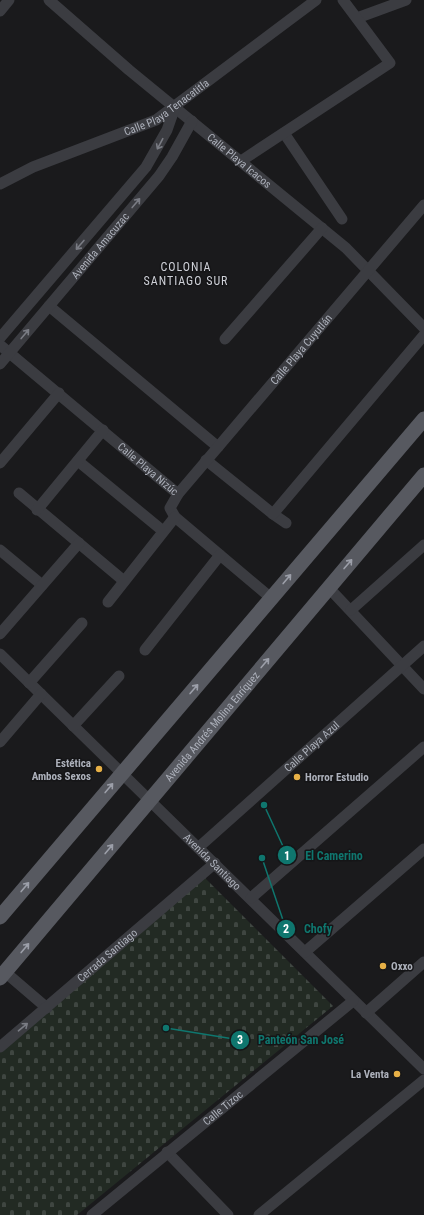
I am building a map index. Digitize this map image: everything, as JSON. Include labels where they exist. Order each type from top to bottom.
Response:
[{"type":"main road","points":[[0,917],[424,419]]},
{"type":"main road","name":"Avenida Andrés Molina Enríquez","points":[[2,975],[424,475]]},
{"type":"street","points":[[0,11],[9,0]]},
{"type":"street","name":"Calle Playa Icacos","points":[[49,0],[175,108],[322,228],[370,270],[424,328]]},
{"type":"street","name":"Calle Playa Tenacatitla","points":[[0,184],[32,167],[156,120],[175,108],[316,0]]},
{"type":"street","points":[[241,161],[390,63],[344,0]]},
{"type":"street","points":[[357,18],[406,0]]},
{"type":"street","name":"Avenida Amacuzac","points":[[0,338],[146,167],[167,130],[175,108]]},
{"type":"street","name":"Avenida Amacuzac","points":[[0,364],[159,176],[172,157],[192,121]]},
{"type":"street","points":[[284,133],[342,219]]},
{"type":"street","name":"Calle Playa Cuyutlán","points":[[178,494],[424,205]]},
{"type":"street","points":[[225,339],[322,228]]},
{"type":"street","points":[[49,306],[218,447]]},
{"type":"street","points":[[273,514],[424,335]]},
{"type":"street","name":"Calle Playa Nizúc","points":[[0,345],[178,494],[170,508],[174,517]]},
{"type":"street","points":[[0,463],[59,393]]},
{"type":"street","points":[[37,510],[103,430]]},
{"type":"street","points":[[206,460],[286,523]]},
{"type":"street","points":[[78,461],[164,531]]},
{"type":"street","points":[[19,493],[37,510],[79,543],[124,582]]},
{"type":"street","points":[[108,602],[174,517],[271,598]]},
{"type":"street","points":[[0,634],[79,543]]},
{"type":"street","points":[[351,610],[424,545]]},
{"type":"street","points":[[0,550],[42,585]]},
{"type":"street","points":[[145,650],[220,554]]},
{"type":"street","points":[[328,587],[424,689]]},
{"type":"street","points":[[29,683],[82,623]]},
{"type":"street","name":"Calle Playa Azul","points":[[199,847],[424,646]]},
{"type":"street","name":"Avenida Santiago","points":[[0,654],[199,847],[353,1001],[424,1069]]},
{"type":"street","points":[[73,726],[119,676]]},
{"type":"street","points":[[0,742],[41,694]]},
{"type":"street","points":[[251,898],[424,747]]},
{"type":"street","points":[[305,952],[424,848]]},
{"type":"street","name":"Cerrada Santiago","points":[[0,1047],[215,864]]},
{"type":"street","points":[[366,1013],[424,962]]},
{"type":"street","points":[[2,975],[47,1008]]},
{"type":"street","name":"Calle Tizoc","points":[[92,1215],[353,1001]]},
{"type":"street","points":[[259,1215],[424,1080]]},
{"type":"street","points":[[167,1152],[228,1215]]},
{"type":"green space","points":[[204,877],[333,1006],[77,1215],[0,1215],[0,1050]]},
{"type":"place","name":"Estética Ambos Sexos","points":[[99,769]]},
{"type":"place","name":"Horror Estudio","points":[[297,777]]},
{"type":"place","name":"El Camerino","points":[[264,805]]},
{"type":"place","name":"Chofy","points":[[262,858]]},
{"type":"place","name":"Oxxo","points":[[383,966]]},
{"type":"place","name":"Panteón San José","points":[[166,1028]]},
{"type":"place","name":"La Venta","points":[[397,1074]]},
{"type":"district","name":"COLONIA SANTIAGO SUR","points":[[186,274]]}]
